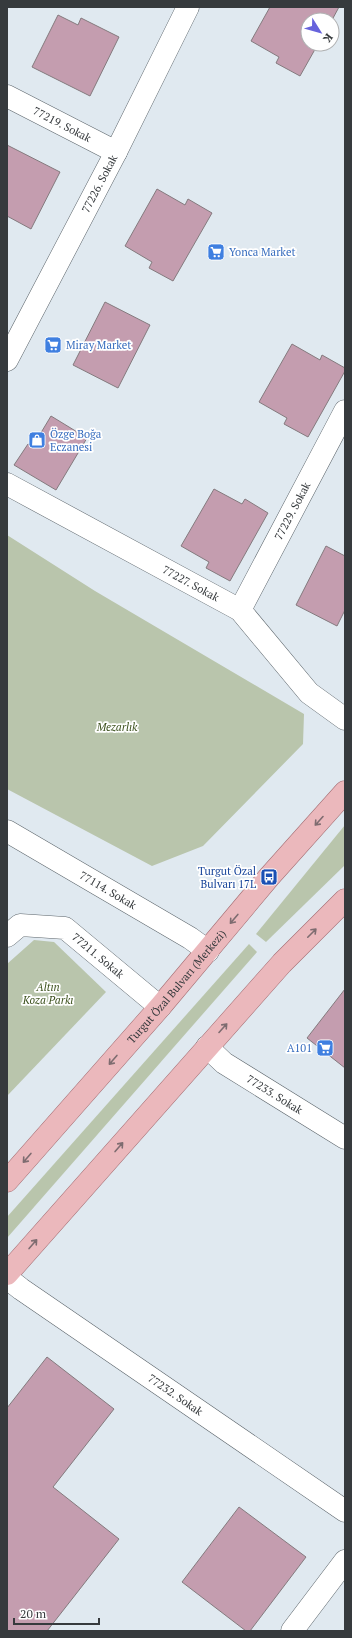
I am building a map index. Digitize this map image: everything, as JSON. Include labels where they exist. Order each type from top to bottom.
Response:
[{"type":"main road","name":"Turgut Özal Bulvarı (Merkezi)","points":[[7,1181],[160,1007],[269,877],[345,792]]},
{"type":"main road","points":[[7,1274],[282,963],[345,900]]},
{"type":"street","name":"77226. Sokak","points":[[7,360],[116,152],[188,7]]},
{"type":"street","name":"77219. Sokak","points":[[7,96],[116,152]]},
{"type":"street","name":"77229. Sokak","points":[[240,610],[345,411]]},
{"type":"street","name":"77227. Sokak","points":[[7,484],[240,610],[309,693],[345,719]]},
{"type":"street","name":"77114. Sokak","points":[[7,831],[190,938],[208,951]]},
{"type":"street","name":"77211. Sokak","points":[[7,936],[20,925],[65,928],[160,1007]]},
{"type":"street","name":"77233. Sokak","points":[[207,1047],[224,1063],[345,1138]]},
{"type":"street","name":"77232. Sokak","points":[[7,1278],[27,1294],[345,1511]]},
{"type":"street","points":[[292,1631],[345,1561]]},
{"type":"green space","name":"Mezarlık","points":[[7,535],[95,591],[304,714],[303,744],[203,846],[152,866],[7,789]]},
{"type":"green space","points":[[345,825],[345,865],[266,942],[256,934]]},
{"type":"green space","name":"Altın Koza Parkı","points":[[34,940],[54,942],[106,992],[7,1096],[7,964]]},
{"type":"green space","points":[[249,944],[257,952],[7,1238],[7,1217]]},
{"type":"building","points":[[270,7],[339,7],[336,12],[300,12],[300,52],[314,52],[300,76],[276,63],[279,57],[251,41]]},
{"type":"building","points":[[58,15],[78,25],[81,18],[119,37],[90,96],[32,67]]},
{"type":"building","points":[[7,145],[60,172],[31,229],[7,216]]},
{"type":"building","points":[[157,189],[185,205],[188,199],[212,213],[173,281],[149,268],[152,262],[125,246]]},
{"type":"building","points":[[105,302],[150,325],[118,388],[73,365]]},
{"type":"building","points":[[292,344],[320,360],[322,355],[345,368],[345,371],[308,437],[284,424],[287,418],[259,402]]},
{"type":"building","points":[[51,416],[87,438],[56,490],[14,465],[28,444],[33,446]]},
{"type":"building","points":[[214,489],[242,504],[245,499],[268,513],[230,581],[206,568],[209,562],[181,546]]},
{"type":"building","points":[[326,546],[345,556],[345,610],[337,626],[296,605]]},
{"type":"building","points":[[345,989],[345,1068],[307,1038]]},
{"type":"building","points":[[47,1357],[114,1409],[53,1487],[119,1539],[47,1631],[7,1631],[7,1408]]},
{"type":"building","points":[[239,1507],[306,1557],[250,1631],[246,1631],[182,1582]]},
{"type":"place","name":"Yonca Market","points":[[216,252]]},
{"type":"place","name":"Miray Market","points":[[53,345]]},
{"type":"place","name":"Özge Boğa Eczanesi","points":[[37,440]]},
{"type":"place","name":"Turgut Özal Bulvarı 17L","points":[[269,877]]},
{"type":"place","name":"A101","points":[[325,1048]]}]
